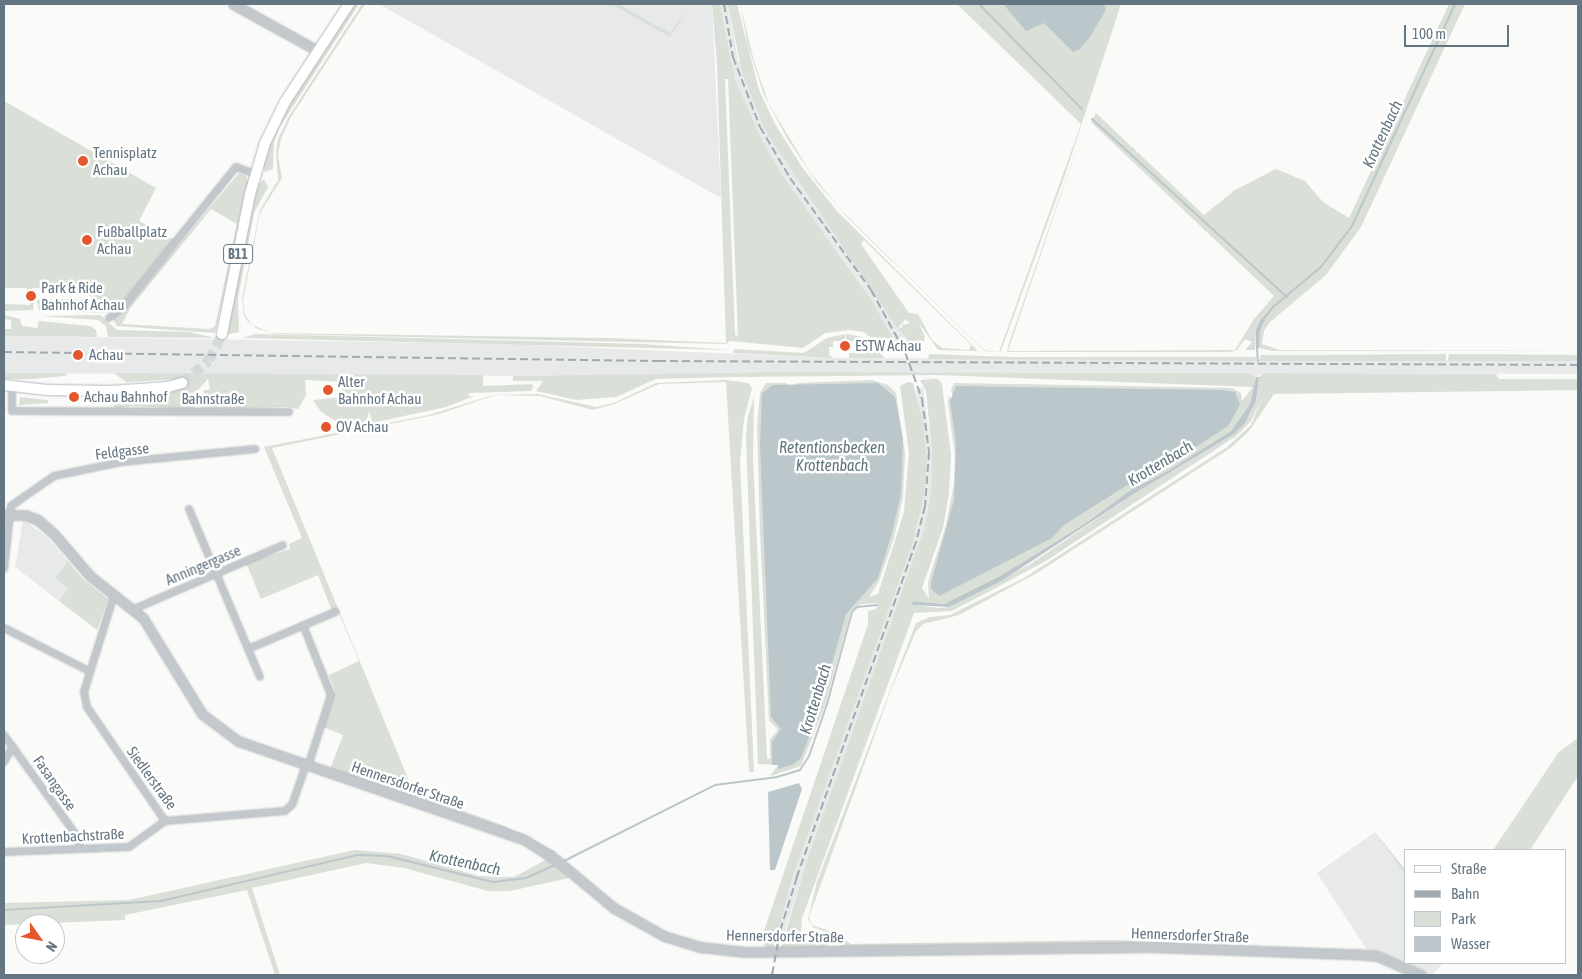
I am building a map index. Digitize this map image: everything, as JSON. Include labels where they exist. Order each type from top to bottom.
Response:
[{"type":"main road","name":"B11","points":[[222,334],[255,174],[276,118],[349,4]]},
{"type":"main road","points":[[7,387],[106,391],[119,388],[163,387],[182,383]]},
{"type":"street","points":[[233,4],[318,51]]},
{"type":"street","points":[[109,318],[236,167],[255,174]]},
{"type":"street","name":"Bahnstraße","points":[[7,387],[12,412],[288,412]]},
{"type":"street","name":"Feldgasse","points":[[7,515],[11,506],[30,491],[72,470],[255,449]]},
{"type":"street","points":[[189,509],[260,677]]},
{"type":"street","points":[[4,569],[7,515]]},
{"type":"street","name":"Hennersdorfer Straße","points":[[7,515],[25,515],[38,520],[54,534],[90,576],[134,609],[157,637],[202,714],[238,741],[523,839],[555,859],[614,908],[664,936],[702,947],[746,952],[1148,947],[1354,954],[1377,956],[1421,975]]},
{"type":"street","name":"Anningergasse","points":[[134,609],[283,545]]},
{"type":"street","name":"Siedlerstraße","points":[[114,595],[89,671],[84,692],[87,707],[165,821],[285,811],[292,805],[331,695],[303,626]]},
{"type":"street","points":[[248,649],[336,612]]},
{"type":"street","points":[[4,628],[89,671]]},
{"type":"street","name":"Fasangasse","points":[[4,735],[74,832],[82,849]]},
{"type":"street","points":[[4,762],[13,746]]},
{"type":"street","name":"Krottenbachstraße","points":[[4,852],[129,848],[165,821]]},
{"type":"shaded area","points":[[379,4],[712,4],[721,198]]},
{"type":"shaded area","points":[[720,4],[728,4],[738,59],[766,132],[906,336],[905,340],[897,343],[861,284],[783,176],[761,138],[735,79]]},
{"type":"shaded area","points":[[4,336],[503,344],[834,358],[1578,361],[1578,374],[1264,373],[1256,377],[1247,373],[872,372],[529,376],[4,373]]},
{"type":"shaded area","points":[[923,387],[932,453],[931,492],[924,529],[806,863],[784,935],[775,937],[792,879],[917,528],[927,460],[916,390]]},
{"type":"shaded area","points":[[23,520],[47,537],[68,561],[55,578],[69,588],[59,601],[15,567]]},
{"type":"shaded area","points":[[1375,832],[1404,873],[1404,964],[1442,964],[1432,975],[1367,950],[1317,873]]},
{"type":"green space","points":[[354,4],[359,4],[279,128],[274,142],[273,169],[265,172],[262,160],[280,118]]},
{"type":"green space","points":[[362,4],[365,4],[291,117],[281,139],[278,155],[282,178],[260,213],[243,300],[245,315],[252,325],[244,315],[242,298],[260,210],[278,180],[276,150],[278,139],[289,116]]},
{"type":"green space","points":[[611,4],[618,4],[670,33],[692,4],[670,37]]},
{"type":"green space","points":[[712,4],[720,4],[735,79],[761,138],[783,176],[871,299],[900,350],[885,347],[895,352],[886,351],[864,332],[850,330],[825,333],[803,348],[730,341],[726,344],[275,334],[256,328],[252,325],[272,333],[609,338],[726,343],[717,64]],"holes":[[[725,79],[728,79],[738,336],[735,335]]]},
{"type":"green space","points":[[728,4],[737,4],[759,90],[775,124],[802,167],[836,210],[978,351],[938,350],[919,323],[925,337],[921,349],[908,347],[906,336],[898,329],[903,327],[901,324],[897,328],[766,132],[742,72]],"holes":[[[864,240],[971,345],[969,350],[942,348],[932,340],[918,314],[909,313],[861,244]],[[905,320],[910,322],[906,325],[901,324]]]},
{"type":"green space","points":[[740,4],[754,61],[769,104],[810,172],[840,209],[968,335],[984,350],[999,352],[984,351],[847,217],[817,183],[788,140],[764,95],[748,46]]},
{"type":"green space","points":[[957,4],[1003,4],[1006,8],[1044,23],[1106,9],[1104,4],[1121,4],[1065,175],[1001,351],[999,352],[1081,124]]},
{"type":"green space","points":[[1449,4],[1465,4],[1361,227],[1326,275],[1270,322],[1264,331],[1262,344],[1280,350],[1578,350],[1272,351],[1259,348],[1260,331],[1265,321],[1256,330],[1255,350],[1245,350],[1252,342],[1245,339],[1237,350],[1230,352],[1007,352],[1087,119],[1008,351],[1235,350],[1254,319],[1274,296],[1091,122],[1096,113],[1204,215],[1235,190],[1276,169],[1305,181],[1323,202],[1349,218]]},
{"type":"green space","points":[[4,101],[156,188],[139,221],[174,240],[119,306],[109,305],[87,294],[58,293],[58,288],[32,288],[32,293],[27,293],[27,288],[4,288]]},
{"type":"green space","points":[[239,173],[246,176],[249,184],[215,333],[117,326],[113,319],[124,310]],"holes":[[[211,209],[237,224],[215,326],[209,329],[122,324],[131,307]]]},
{"type":"green space","points":[[264,179],[268,187],[254,213],[238,298],[239,332],[225,335],[255,188]]},
{"type":"green space","points":[[30,299],[34,300],[33,310],[4,311],[4,304],[30,305]]},
{"type":"green space","points":[[40,299],[40,305],[58,305],[58,299],[86,300],[110,313],[39,311],[37,301]]},
{"type":"green space","points":[[5,315],[20,319],[22,326],[37,328],[39,321],[90,326],[96,330],[97,337],[4,336],[4,329],[11,329],[11,320],[4,319]]},
{"type":"green space","points":[[100,315],[117,330],[190,332],[215,338],[108,337],[106,326],[98,320],[41,316]]},
{"type":"green space","points":[[255,334],[643,344],[731,350],[243,338]]},
{"type":"green space","points":[[845,334],[845,341],[833,341],[833,347],[829,347],[829,355],[834,358],[733,353],[734,349],[804,353],[827,338]]},
{"type":"green space","points":[[846,334],[863,337],[885,358],[849,358],[849,353],[859,353],[859,341],[846,341]]},
{"type":"green space","points":[[929,354],[1011,357],[1257,357],[1255,361],[928,359]]},
{"type":"green space","points":[[1445,354],[1446,361],[1259,361],[1261,355]]},
{"type":"green space","points":[[1449,354],[1578,355],[1578,361],[1448,361]]},
{"type":"green space","points":[[799,372],[1247,373],[1256,377],[1250,404],[1231,431],[1166,472],[1132,489],[1086,523],[1000,576],[944,604],[914,601],[913,605],[939,608],[949,607],[1029,565],[1132,495],[1226,439],[1249,416],[1256,401],[1259,377],[1264,373],[1496,374],[1499,379],[1578,379],[1578,390],[1274,394],[1250,430],[1232,447],[1037,573],[959,615],[923,624],[916,631],[891,690],[809,917],[812,925],[835,933],[851,944],[1116,940],[1377,953],[841,947],[835,935],[813,927],[808,919],[817,882],[916,623],[930,617],[950,615],[1024,578],[1227,447],[1251,425],[1263,396],[1251,421],[1236,436],[1046,561],[952,611],[914,613],[802,918],[801,933],[825,938],[829,944],[825,948],[781,949],[806,863],[924,529],[931,492],[932,453],[926,391],[920,380],[933,380],[921,378],[938,379],[942,384],[951,455],[949,493],[943,528],[922,588],[929,599],[928,582],[946,525],[954,484],[955,455],[948,403],[949,395],[953,404],[955,403],[951,390],[954,383],[1232,388],[1241,393],[1242,401],[1253,387],[936,375],[732,377],[656,379],[616,397],[576,400],[536,391],[543,381],[513,381],[513,376]]},
{"type":"green space","points":[[4,373],[67,373],[65,376],[4,379]]},
{"type":"green space","points":[[114,373],[483,375],[483,386],[532,384],[533,387],[531,391],[469,393],[468,396],[474,396],[446,407],[372,423],[369,411],[366,424],[347,428],[321,412],[313,400],[342,397],[342,382],[305,380],[306,395],[298,409],[284,407],[201,409],[204,390],[210,390],[208,379],[196,392],[189,393],[189,399],[196,399],[195,409],[131,406],[114,409],[113,399],[108,399],[110,394],[162,394],[183,388],[179,379],[126,382]]},
{"type":"green space","points":[[726,380],[748,383],[752,388],[744,419],[740,461],[754,772],[749,772],[726,382],[659,384],[614,404],[593,410],[540,396],[495,395],[439,414],[272,448],[414,793],[505,826],[557,852],[554,854],[535,842],[330,769],[343,735],[323,727],[335,691],[329,675],[359,661],[337,609],[332,611],[318,575],[261,599],[246,563],[290,549],[289,544],[302,538],[264,447],[429,415],[493,395],[537,394],[597,407],[616,402],[656,383]]},
{"type":"green space","name":"Retentionsbecken Krottenbach","points":[[872,380],[888,385],[896,393],[905,453],[903,497],[894,538],[879,581],[869,597],[878,594],[904,512],[909,453],[900,386],[908,382],[913,383],[923,423],[927,460],[924,495],[913,542],[792,879],[773,949],[768,949],[764,945],[764,931],[868,624],[868,611],[876,609],[878,603],[861,604],[851,611],[825,705],[801,766],[770,776],[778,765],[758,764],[746,437],[748,416],[754,397],[753,458],[767,759],[770,759],[770,739],[778,730],[769,720],[757,425],[760,393],[766,383],[786,383],[789,387],[798,383]]},
{"type":"green space","points":[[20,397],[48,400],[48,403],[19,405]]},
{"type":"green space","points":[[68,561],[82,578],[108,599],[97,630],[59,601],[68,588],[55,578]]},
{"type":"green space","points":[[1578,738],[1578,776],[1531,849],[1494,849],[1559,752]]},
{"type":"green space","points":[[1375,832],[1404,868],[1404,873]]},
{"type":"green space","points":[[355,850],[401,854],[479,876],[514,877],[549,858],[569,878],[510,891],[488,891],[404,868],[366,863],[252,888],[280,975],[275,975],[247,890],[125,915],[125,920],[65,922],[65,914],[15,914],[15,925],[4,925],[4,903],[129,900]]},
{"type":"water","points":[[1003,4],[1104,4],[1106,9],[1090,37],[1080,49],[1073,52],[1044,23],[1026,31]]},
{"type":"water","points":[[1261,319],[1265,320],[1260,331],[1259,348],[1256,348],[1256,330]]},
{"type":"water","points":[[1256,377],[1259,377],[1256,401],[1245,423],[1234,434],[1132,495],[1003,580],[949,607],[912,605],[913,601],[944,604],[1000,576],[1086,523],[1132,489],[1166,472],[1231,431],[1250,404]]},
{"type":"water","name":"Retentionsbecken Krottenbach","points":[[878,383],[895,397],[903,439],[901,493],[892,533],[878,578],[846,614],[818,713],[801,758],[794,764],[778,769],[778,765],[772,765],[772,742],[781,729],[771,717],[760,445],[762,393],[773,385]]},
{"type":"water","points":[[956,386],[1223,390],[1235,392],[1240,405],[1228,426],[1156,473],[1129,484],[1064,525],[1052,538],[939,596],[931,589],[931,583],[954,500],[956,442],[950,401]]},
{"type":"water","points":[[799,783],[802,789],[775,870],[770,870],[768,792]]},
{"type":"waterway","points":[[979,4],[1082,109]]},
{"type":"waterway","name":"Krottenbach","points":[[1261,322],[1273,307],[1321,267],[1352,226],[1455,4]]},
{"type":"waterway","points":[[1092,119],[1287,297]]},
{"type":"waterway","name":"Krottenbach","points":[[1257,348],[1258,361]]},
{"type":"waterway","name":"Krottenbach","points":[[562,862],[715,785],[777,777],[800,770],[809,756],[827,704],[852,612],[857,607],[877,605]]},
{"type":"waterway","name":"Krottenbach","points":[[4,910],[161,901],[357,855],[387,856],[493,882],[526,878],[558,864]]},
{"type":"tunnel","points":[[182,383],[209,360],[222,334]]},
{"type":"railway","points":[[724,4],[733,57],[760,127],[790,178],[871,290],[905,352],[922,399],[929,452],[925,506],[916,542],[797,877],[780,931],[772,975]]},
{"type":"railway","points":[[4,352],[658,361],[1578,365]]},
{"type":"place","name":"Tennisplatz Achau","points":[[83,161]]},
{"type":"place","name":"Fußballplatz Achau","points":[[87,240]]},
{"type":"place","name":"Park & Ride Bahnhof Achau","points":[[31,296]]},
{"type":"place","name":"ESTW Achau","points":[[845,346]]},
{"type":"place","name":"Achau","points":[[78,355]]},
{"type":"place","name":"Alter Bahnhof Achau","points":[[328,390]]},
{"type":"place","name":"Achau Bahnhof","points":[[74,397]]},
{"type":"place","name":"OV Achau","points":[[326,427]]}]
